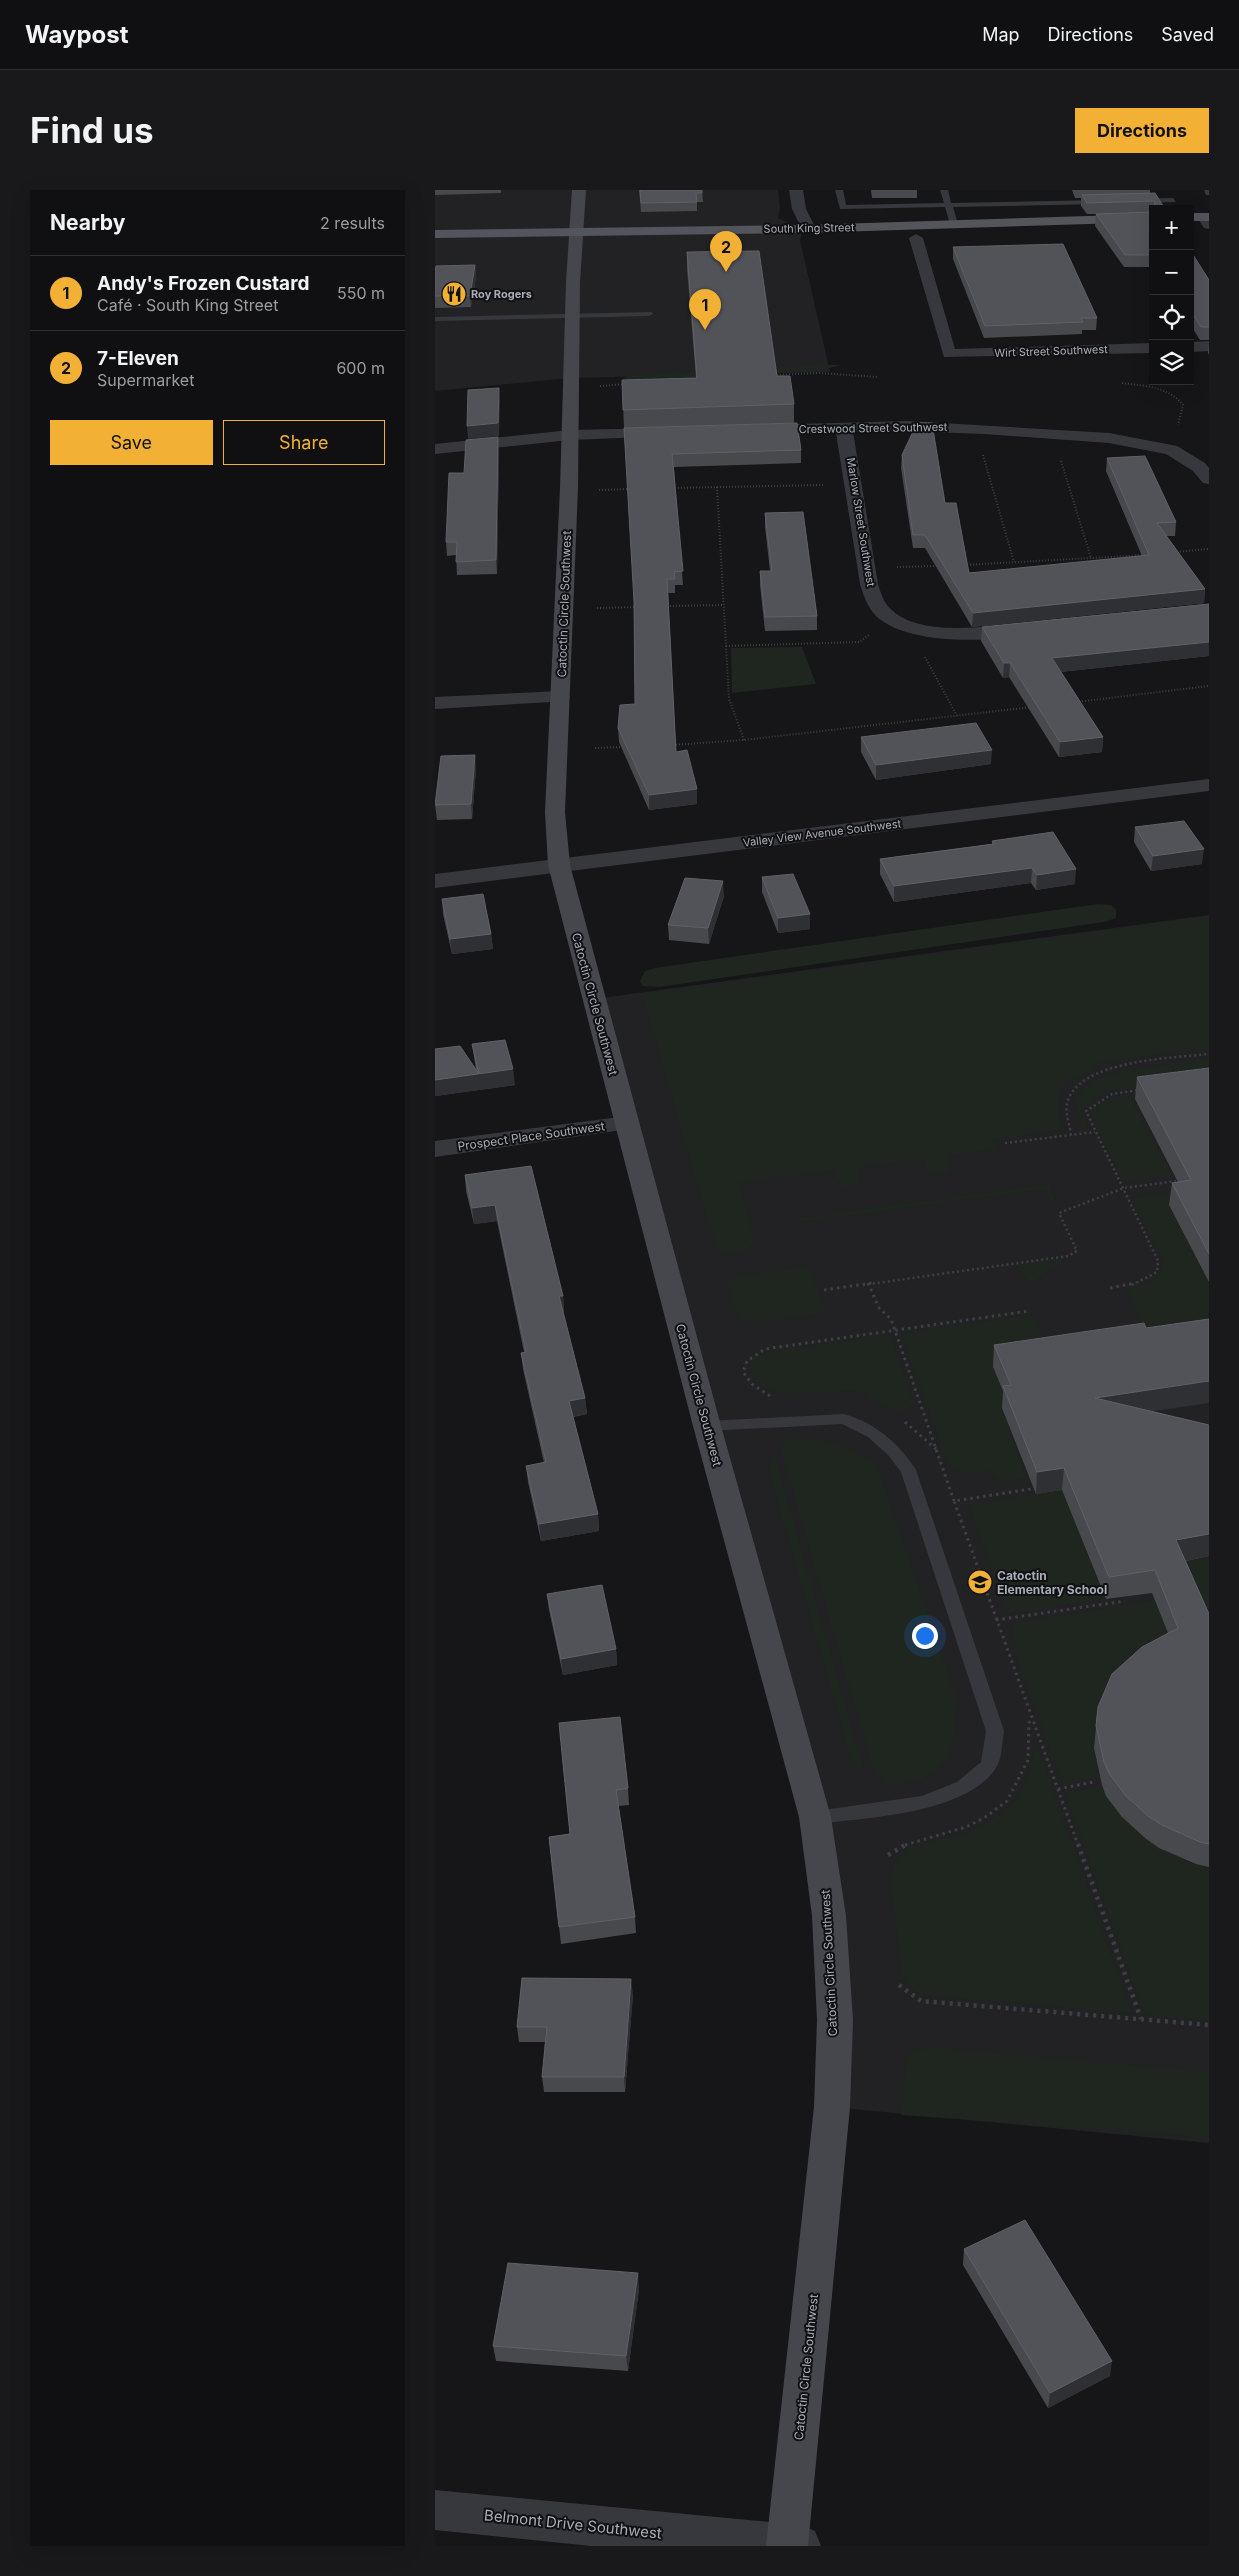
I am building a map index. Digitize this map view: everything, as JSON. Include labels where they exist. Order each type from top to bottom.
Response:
[{"type":"main road","name":"Catoctin Circle Southwest","points":[[579,190],[572,316],[569,488],[555,812],[559,866],[707,1426],[815,1817],[829,1916],[834,2040],[828,2158],[792,2545]]},
{"type":"main road","name":"South King Street","points":[[435,247],[576,238],[1149,218]]},
{"type":"main road","name":"South King Street","points":[[435,234],[576,238],[916,238],[1149,231]]},
{"type":"street","points":[[796,190],[799,209],[809,229]]},
{"type":"street","name":"Wirt Street Southwest","points":[[916,238],[949,354],[1149,348]]},
{"type":"street","points":[[1194,347],[1209,346]]},
{"type":"street","name":"Crestwood Street Southwest","points":[[745,430],[907,426],[974,428],[1109,438],[1171,450],[1199,467],[1209,479]]},
{"type":"street","name":"Marlow Street Southwest","points":[[843,428],[848,444],[869,584],[876,604],[889,618],[916,629],[945,634],[1041,628]]},
{"type":"street","points":[[435,449],[569,435],[677,432]]},
{"type":"street","points":[[435,703],[561,697]]},
{"type":"street","name":"Valley View Avenue Southwest","points":[[435,881],[1209,785]]},
{"type":"street","name":"Prospect Place Southwest","points":[[435,1149],[627,1122]]},
{"type":"street","name":"Belmont Drive Southwest","points":[[435,2510],[792,2545]]},
{"type":"lane","points":[[839,190],[843,207],[1114,201]]},
{"type":"lane","points":[[944,190],[953,224]]},
{"type":"lane","points":[[1168,190],[1176,205]]},
{"type":"lane","points":[[1132,201],[1173,200]]},
{"type":"lane","points":[[435,319],[649,314]]},
{"type":"lane","points":[[707,1426],[844,1419],[873,1433],[894,1452],[908,1470],[995,1731],[989,1765],[963,1787],[924,1803],[815,1817]]},
{"type":"path","points":[[765,376],[819,374],[878,377]]},
{"type":"path","points":[[1122,383],[1165,390],[1179,400],[1183,405],[1177,433]]},
{"type":"path","points":[[600,386],[629,384]]},
{"type":"path","points":[[981,448],[1014,562]]},
{"type":"path","points":[[1060,455],[1091,558]]},
{"type":"path","points":[[668,488],[827,484]]},
{"type":"path","points":[[717,487],[729,699],[744,740]]},
{"type":"path","points":[[599,490],[638,489]]},
{"type":"path","points":[[1171,552],[1209,549]]},
{"type":"path","points":[[959,565],[1152,554]]},
{"type":"path","points":[[893,567],[941,566]]},
{"type":"path","points":[[665,606],[724,605]]},
{"type":"path","points":[[597,608],[646,607]]},
{"type":"path","points":[[726,646],[859,642],[872,632]]},
{"type":"path","points":[[922,653],[957,716]]},
{"type":"path","points":[[1073,702],[1209,686]]},
{"type":"path","points":[[663,745],[744,740],[1035,707]]},
{"type":"path","points":[[595,748],[624,747]]},
{"type":"path","points":[[1071,1135],[1067,1104],[1072,1091],[1083,1080],[1100,1071],[1135,1064],[1209,1054]]},
{"type":"path","points":[[1111,1288],[1133,1285],[1147,1280],[1157,1272],[1158,1260],[1086,1111],[1112,1094],[1147,1089]]},
{"type":"path","points":[[1139,1090],[1142,1096]]},
{"type":"path","points":[[1005,1144],[1095,1132]]},
{"type":"path","points":[[824,1290],[1068,1256],[1077,1251],[1059,1213],[1124,1188],[1176,1180]]},
{"type":"path","points":[[869,1283],[879,1308],[891,1319],[996,1620],[1141,2019]]},
{"type":"path","points":[[775,1397],[757,1388],[742,1373],[742,1366],[753,1354],[765,1349],[1029,1311]]},
{"type":"path","points":[[898,1417],[936,1449]]},
{"type":"path","points":[[954,1501],[1038,1488]]},
{"type":"path","points":[[996,1620],[1125,1601]]},
{"type":"path","points":[[1058,1789],[1094,1782]]},
{"type":"path","points":[[899,1985],[921,2001],[1209,2025]]},
{"type":"shaded area","points":[[435,190],[778,190],[780,208],[778,218],[803,229],[800,240],[830,372],[571,378],[435,391]]},
{"type":"shaded area","points":[[841,365],[822,370],[637,381],[622,379],[632,375]]},
{"type":"shaded area","points":[[802,647],[816,684],[732,693],[731,648]]},
{"type":"shaded area","points":[[1098,904],[1111,905],[1116,910],[1116,918],[1104,922],[659,987],[643,986],[640,981],[645,971],[655,968]]},
{"type":"shaded area","name":"Catoctin Elementary School","points":[[1209,915],[1209,2143],[832,2107],[829,1916],[594,999]]},
{"type":"shaded area","points":[[1209,916],[1209,1047],[1103,1062],[1062,1086],[1057,1103],[1062,1129],[993,1140],[998,1149],[946,1156],[951,1172],[929,1174],[923,1159],[859,1167],[860,1185],[845,1188],[840,1185],[834,1170],[782,1177],[781,1175],[769,1176],[770,1179],[739,1183],[755,1240],[748,1249],[737,1253],[724,1251],[715,1245],[642,994]]},
{"type":"shaded area","points":[[1209,1058],[1209,1078],[1108,1091],[1080,1111],[1088,1127],[1081,1127],[1076,1105],[1080,1094],[1095,1079],[1123,1071]]},
{"type":"shaded area","points":[[1134,1093],[1137,1098],[1131,1100],[1172,1174],[1123,1180],[1090,1112],[1113,1096]]},
{"type":"shaded area","points":[[1049,1184],[1057,1206],[1052,1205],[1045,1189],[801,1222],[799,1218]]},
{"type":"shaded area","points":[[1200,1189],[1169,1205],[1209,1282],[1209,1340],[1149,1344],[1128,1292],[1124,1292],[1123,1289],[1138,1287],[1151,1281],[1157,1277],[1163,1265],[1162,1256],[1133,1198]]},
{"type":"shaded area","points":[[1067,1258],[1029,1284],[1017,1265]]},
{"type":"shaded area","points":[[809,1266],[825,1309],[822,1313],[761,1322],[739,1320],[727,1284],[730,1279],[738,1276]]},
{"type":"shaded area","points":[[1033,1314],[1051,1359],[1010,1407],[1002,1408],[1027,1478],[1000,1483],[986,1470],[965,1474],[955,1468],[950,1469],[901,1334]]},
{"type":"shaded area","points":[[888,1335],[891,1337],[914,1403],[900,1413],[856,1390],[793,1395],[777,1393],[757,1384],[749,1369],[752,1359],[768,1352]]},
{"type":"shaded area","points":[[793,1437],[839,1445],[859,1454],[878,1467],[957,1700],[953,1744],[946,1761],[935,1772],[922,1779],[907,1783],[883,1783],[875,1767],[872,1767],[780,1446]]},
{"type":"shaded area","points":[[774,1453],[863,1767],[858,1770],[851,1758],[771,1478],[769,1468]]},
{"type":"shaded area","points":[[1062,1490],[1106,1599],[1008,1614],[969,1505]]},
{"type":"shaded area","points":[[1209,1556],[1209,1644],[1174,1563]]},
{"type":"shaded area","points":[[1155,1600],[1176,1653],[1151,1647],[1134,1650],[1123,1680],[1097,1729],[1095,1758],[1099,1777],[1063,1784],[1018,1663],[1012,1624]]},
{"type":"shaded area","points":[[1034,1748],[1039,1750],[1132,2013],[921,1995],[913,1990],[902,1976],[890,1877],[894,1864],[909,1848],[962,1835],[986,1824],[1013,1804],[1028,1781]]},
{"type":"shaded area","points":[[1102,1785],[1120,1815],[1146,1838],[1176,1856],[1209,1867],[1209,2021],[1145,2015],[1065,1794]]},
{"type":"shaded area","points":[[924,2048],[1209,2072],[1209,2137],[901,2115],[906,2060],[911,2054]]},
{"type":"building","points":[[640,190],[702,190],[702,193],[696,193],[697,202],[641,203]]},
{"type":"building","points":[[1155,193],[1162,205],[1154,205],[1155,201],[1087,203],[1082,195]]},
{"type":"building","points":[[1149,212],[1149,255],[1125,255],[1096,214]]},
{"type":"building","points":[[1063,244],[1097,318],[1081,318],[1083,322],[985,326],[953,247]]},
{"type":"building","points":[[759,251],[777,376],[790,376],[794,404],[623,410],[622,380],[697,378],[687,252]]},
{"type":"building","points":[[1194,256],[1209,280],[1209,327],[1201,327],[1194,316]]},
{"type":"building","points":[[475,265],[470,296],[435,296],[436,266]]},
{"type":"building","points":[[499,388],[498,423],[467,426],[468,390]]},
{"type":"building","points":[[797,423],[801,450],[672,454],[683,571],[674,572],[675,579],[667,579],[676,752],[687,750],[697,789],[649,795],[618,728],[620,705],[635,704],[634,601],[624,428]]},
{"type":"building","points":[[917,423],[932,423],[945,503],[956,503],[969,573],[1149,555],[1107,458],[1145,456],[1176,522],[1157,523],[1205,589],[973,613],[925,535],[913,535],[902,455]]},
{"type":"building","points":[[498,437],[496,560],[456,562],[457,542],[446,542],[449,473],[464,473],[466,440]]},
{"type":"building","points":[[803,512],[817,616],[765,617],[760,571],[772,571],[765,513]]},
{"type":"building","points":[[1209,604],[1209,642],[1052,658],[1103,737],[1060,742],[1010,663],[1004,663],[982,627]]},
{"type":"building","points":[[976,723],[992,750],[876,765],[861,737]]},
{"type":"building","points":[[475,755],[471,804],[435,805],[441,756]]},
{"type":"building","points":[[1184,821],[1204,849],[1153,856],[1135,827]]},
{"type":"building","points":[[1053,832],[1076,869],[1037,875],[1032,868],[894,886],[880,859],[994,844],[992,841]]},
{"type":"building","points":[[793,874],[810,914],[778,918],[762,877]]},
{"type":"building","points":[[685,878],[723,881],[708,928],[668,925]]},
{"type":"building","points":[[483,894],[491,934],[450,939],[442,899]]},
{"type":"building","points":[[505,1040],[513,1069],[479,1074],[472,1044]]},
{"type":"building","points":[[460,1046],[479,1074],[435,1080],[435,1049]]},
{"type":"building","points":[[1209,1068],[1209,1254],[1172,1183],[1191,1180],[1137,1077]]},
{"type":"building","points":[[531,1166],[563,1296],[559,1296],[585,1398],[569,1401],[598,1514],[539,1524],[526,1466],[546,1462],[521,1353],[526,1352],[495,1205],[472,1208],[465,1175]]},
{"type":"building","name":"Catoctin Elementary School","points":[[1209,1319],[1209,1381],[1095,1398],[1209,1425],[1209,1534],[1176,1540],[1209,1614],[1209,1844],[1200,1842],[1162,1825],[1148,1816],[1125,1795],[1109,1773],[1104,1762],[1096,1726],[1098,1707],[1112,1674],[1142,1647],[1178,1628],[1155,1570],[1109,1577],[1064,1468],[1037,1472],[1003,1386],[1011,1385],[994,1345],[1144,1323],[1146,1328]]},
{"type":"building","points":[[602,1585],[616,1649],[561,1659],[547,1594]]},
{"type":"building","points":[[620,1717],[628,1788],[616,1790],[635,1917],[559,1927],[549,1837],[570,1834],[559,1723]]},
{"type":"building","points":[[522,1978],[631,1979],[624,2077],[542,2077],[547,2027],[517,2027]]},
{"type":"building","points":[[1025,2220],[1112,2361],[1050,2393],[964,2249]]},
{"type":"building","points":[[508,2263],[638,2273],[626,2356],[493,2346]]},
{"type":"place","name":"7-Eleven","points":[[726,272]]},
{"type":"place","name":"Roy Rogers","points":[[454,294]]},
{"type":"place","name":"Andy's Frozen Custard","points":[[705,330]]},
{"type":"place","name":"Catoctin Elementary School","points":[[980,1582]]}]
